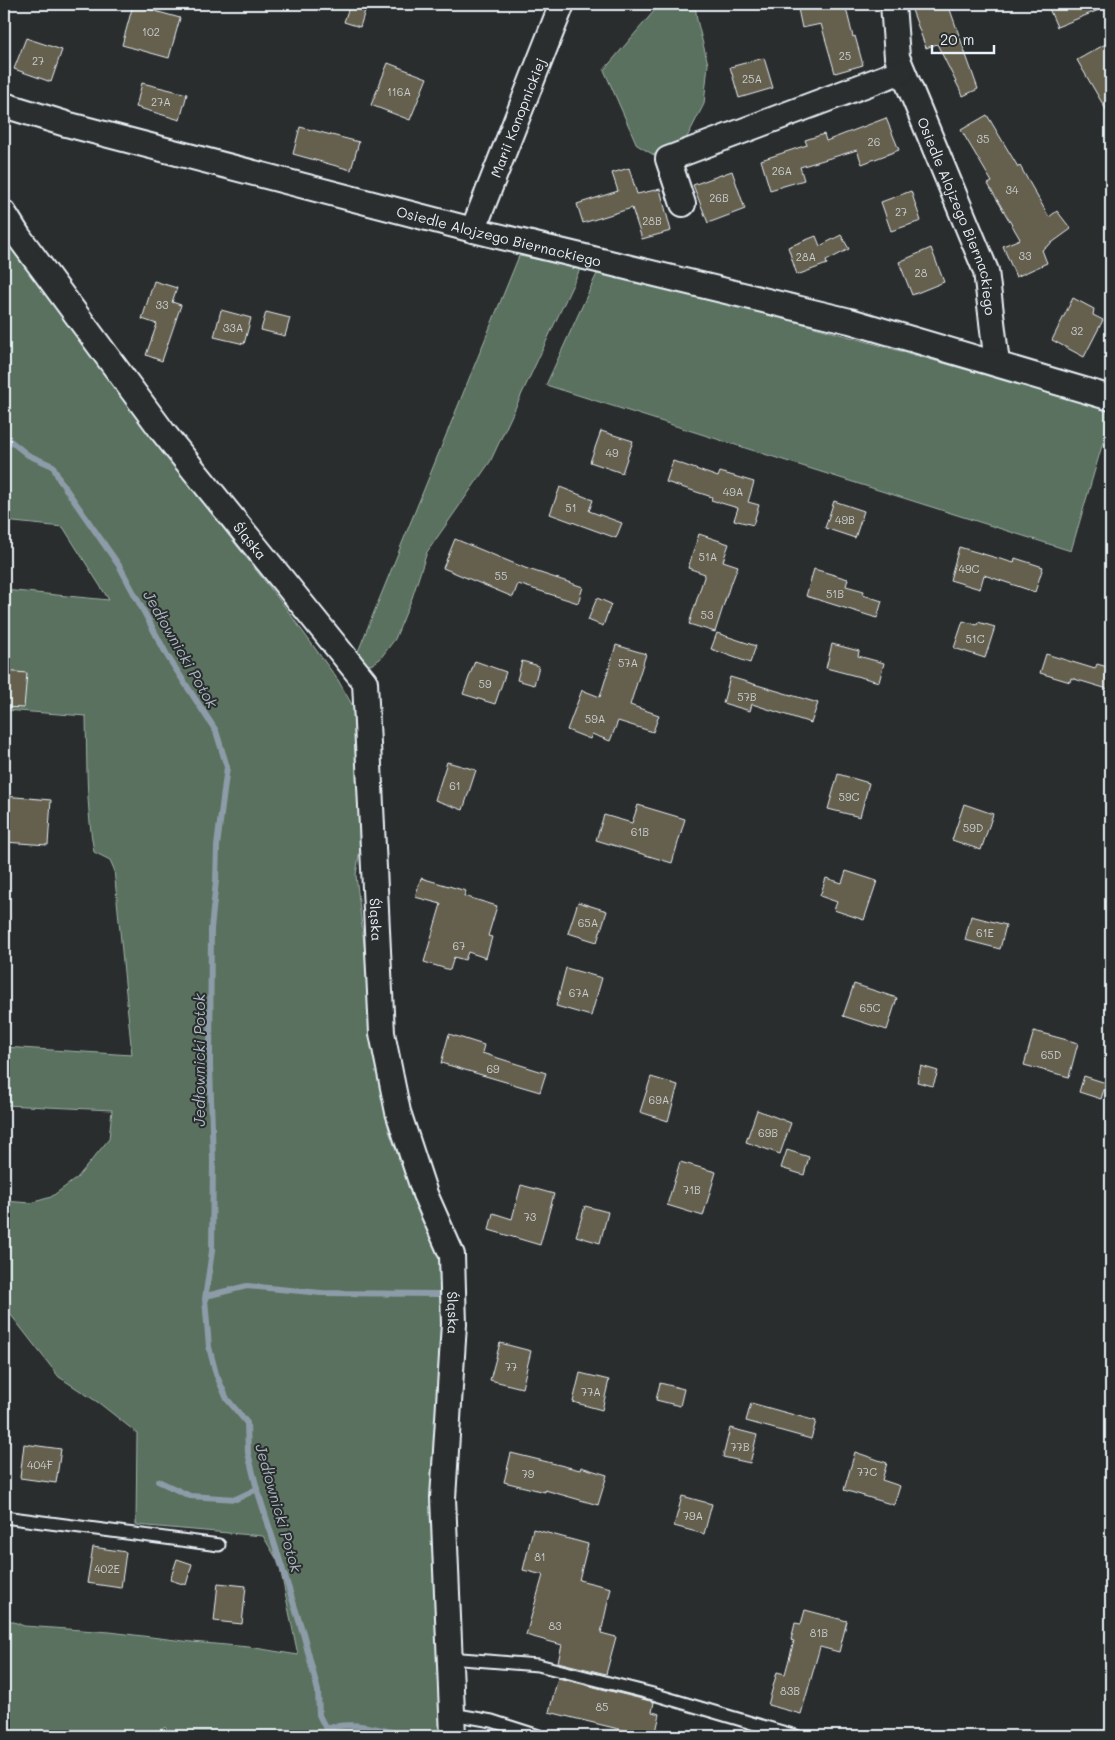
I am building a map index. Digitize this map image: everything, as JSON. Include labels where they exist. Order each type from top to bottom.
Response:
[{"type":"street","name":"Marii Konopnickiej","points":[[473,230],[562,4]]},
{"type":"street","name":"Osiedle Alojzego Biernackiego","points":[[893,4],[897,57],[902,72],[986,271],[997,364]]},
{"type":"street","points":[[684,204],[668,158],[902,72]]},
{"type":"street","name":"Osiedle Alojzego Biernackiego","points":[[4,106],[66,124],[473,230],[850,321],[1111,398]]},
{"type":"street","name":"Śląska","points":[[4,213],[19,237],[163,432],[365,682],[382,1033],[398,1112],[425,1194],[452,1255],[454,1324],[444,1498],[453,1725]]},
{"type":"lane","points":[[4,1517],[219,1545]]},
{"type":"lane","points":[[449,1658],[538,1666],[653,1694],[796,1736]]},
{"type":"lane","points":[[453,1725],[492,1722],[540,1736]]},
{"type":"green space","points":[[660,4],[695,4],[708,64],[704,104],[684,143],[654,155],[637,145],[604,70]]},
{"type":"green space","points":[[4,239],[117,387],[139,421],[285,607],[338,680],[355,710],[363,829],[356,875],[378,1065],[389,1131],[414,1200],[436,1246],[444,1284],[448,1736],[172,1736],[165,1727],[153,1736],[4,1736],[4,1618],[24,1626],[110,1632],[249,1647],[298,1655],[279,1563],[263,1536],[136,1525],[137,1433],[99,1403],[59,1377],[11,1315],[4,1315],[4,1201],[31,1203],[51,1197],[77,1178],[109,1139],[112,1110],[4,1105],[4,1047],[132,1055],[114,869],[110,860],[94,852],[91,835],[87,784],[86,716],[4,710],[4,590],[109,600],[63,527],[4,521]]},
{"type":"green space","points":[[519,256],[581,267],[490,462],[427,552],[412,598],[395,639],[380,659],[371,665],[358,662],[357,654]]},
{"type":"green space","points":[[600,267],[1111,410],[1071,551],[546,385]]},
{"type":"building","points":[[350,4],[367,4],[360,27],[344,22]]},
{"type":"building","points":[[797,4],[845,4],[853,37],[855,36],[863,65],[835,73],[821,24],[802,28]]},
{"type":"building","points":[[928,4],[948,4],[978,89],[963,96],[937,44],[926,48],[912,10]]},
{"type":"building","points":[[1047,4],[1111,4],[1111,5],[1057,27]]},
{"type":"building","points":[[133,5],[180,18],[169,58],[122,45]]},
{"type":"building","points":[[26,38],[62,50],[51,82],[14,69]]},
{"type":"building","points":[[1111,41],[1111,118],[1077,60]]},
{"type":"building","points":[[764,58],[773,88],[739,98],[730,67]]},
{"type":"building","points":[[388,63],[427,78],[410,120],[371,105]]},
{"type":"building","points":[[142,83],[187,94],[180,120],[136,107]]},
{"type":"building","points":[[987,115],[1018,167],[1020,166],[1049,217],[1057,211],[1071,229],[1042,250],[1047,263],[1016,277],[1003,246],[1020,239],[988,184],[992,182],[961,130]]},
{"type":"building","points":[[886,118],[899,150],[862,164],[857,150],[800,167],[804,180],[770,190],[761,160],[807,145],[805,140],[824,134],[826,141]]},
{"type":"building","points":[[300,127],[359,142],[351,170],[293,154]]},
{"type":"building","points":[[629,168],[637,194],[660,189],[671,231],[642,239],[632,208],[583,223],[577,204],[618,191],[612,173]]},
{"type":"building","points":[[732,171],[745,209],[708,223],[693,185]]},
{"type":"building","points":[[911,191],[921,221],[891,231],[881,202]]},
{"type":"building","points":[[841,235],[849,249],[826,261],[827,264],[797,275],[788,247],[816,236],[820,246]]},
{"type":"building","points":[[931,248],[944,282],[912,295],[899,262]]},
{"type":"building","points":[[154,281],[177,288],[172,302],[181,305],[162,361],[146,355],[157,324],[142,319]]},
{"type":"building","points":[[1073,298],[1094,309],[1093,315],[1103,320],[1084,357],[1052,340]]},
{"type":"building","points":[[221,310],[251,318],[244,344],[214,337]]},
{"type":"building","points":[[266,312],[290,318],[285,336],[261,330]]},
{"type":"building","points":[[601,431],[633,441],[622,473],[590,462]]},
{"type":"building","points":[[673,461],[718,477],[720,472],[754,482],[748,502],[759,505],[753,525],[734,520],[738,508],[711,500],[712,497],[666,482]]},
{"type":"building","points":[[560,487],[593,500],[589,511],[622,523],[616,538],[550,514]]},
{"type":"building","points":[[834,501],[864,511],[855,538],[825,528]]},
{"type":"building","points":[[699,534],[729,544],[723,561],[738,566],[715,632],[689,624],[705,574],[688,568]]},
{"type":"building","points":[[455,539],[525,568],[583,587],[578,603],[518,584],[513,597],[443,568]]},
{"type":"building","points":[[959,547],[1014,563],[1015,558],[1043,567],[1035,592],[984,575],[980,589],[950,580]]},
{"type":"building","points":[[814,569],[848,579],[846,586],[864,591],[863,595],[882,601],[877,618],[806,596]]},
{"type":"building","points":[[597,598],[611,604],[603,626],[588,620]]},
{"type":"building","points":[[963,621],[977,625],[978,622],[995,627],[985,658],[954,648]]},
{"type":"building","points":[[717,633],[756,646],[750,663],[711,649]]},
{"type":"building","points":[[832,644],[859,651],[858,656],[884,663],[879,682],[826,668]]},
{"type":"building","points":[[616,645],[646,654],[630,705],[659,715],[653,732],[618,721],[610,741],[592,734],[590,739],[567,730],[582,690],[600,697]]},
{"type":"building","points":[[1046,654],[1095,669],[1097,664],[1111,668],[1111,690],[1071,678],[1070,682],[1040,673]]},
{"type":"building","points":[[475,661],[506,672],[495,704],[463,694]]},
{"type":"building","points":[[522,661],[539,666],[534,685],[517,680]]},
{"type":"building","points":[[4,671],[27,673],[24,708],[4,707]]},
{"type":"building","points":[[730,677],[818,703],[811,723],[752,704],[750,711],[723,703]]},
{"type":"building","points":[[447,762],[476,770],[463,810],[435,800]]},
{"type":"building","points":[[838,774],[869,783],[860,817],[828,809]]},
{"type":"building","points":[[4,796],[51,800],[48,845],[4,842]]},
{"type":"building","points":[[964,804],[993,814],[981,850],[952,840]]},
{"type":"building","points":[[638,805],[685,819],[672,863],[596,840],[604,815],[632,823]]},
{"type":"building","points":[[846,871],[877,881],[864,920],[834,910],[837,902],[820,896],[826,878],[842,883]]},
{"type":"building","points":[[421,878],[466,891],[464,896],[497,906],[488,936],[492,937],[486,958],[468,952],[465,960],[454,957],[450,970],[424,962],[441,904],[415,897]]},
{"type":"building","points":[[578,902],[607,911],[597,942],[568,933]]},
{"type":"building","points":[[971,916],[1006,925],[1000,949],[965,940]]},
{"type":"building","points":[[566,968],[602,978],[591,1016],[556,1006]]},
{"type":"building","points":[[854,984],[897,998],[887,1030],[843,1016]]},
{"type":"building","points":[[1034,1031],[1078,1043],[1069,1077],[1024,1065]]},
{"type":"building","points":[[449,1034],[484,1045],[482,1053],[546,1073],[540,1092],[441,1063]]},
{"type":"building","points":[[921,1066],[938,1071],[933,1086],[917,1082]]},
{"type":"building","points":[[1084,1076],[1106,1083],[1101,1099],[1079,1092]]},
{"type":"building","points":[[651,1077],[678,1085],[668,1121],[640,1112]]},
{"type":"building","points":[[757,1110],[791,1123],[780,1154],[746,1142]]},
{"type":"building","points":[[787,1150],[809,1157],[804,1175],[781,1168]]},
{"type":"building","points":[[680,1162],[716,1172],[703,1216],[667,1205]]},
{"type":"building","points":[[521,1185],[554,1194],[540,1245],[489,1230],[493,1213],[512,1219]]},
{"type":"building","points":[[585,1206],[608,1212],[600,1243],[576,1236]]},
{"type":"building","points":[[500,1343],[531,1351],[522,1388],[490,1380]]},
{"type":"building","points":[[580,1373],[609,1380],[602,1410],[573,1402]]},
{"type":"building","points":[[660,1383],[684,1389],[680,1406],[656,1400]]},
{"type":"building","points":[[751,1403],[816,1421],[811,1439],[746,1421]]},
{"type":"building","points":[[730,1428],[757,1435],[750,1463],[723,1457]]},
{"type":"building","points":[[24,1444],[61,1449],[56,1483],[20,1478]]},
{"type":"building","points":[[855,1452],[887,1463],[882,1480],[900,1486],[894,1505],[844,1490]]},
{"type":"building","points":[[511,1453],[580,1470],[581,1467],[607,1475],[598,1505],[545,1490],[545,1492],[504,1482]]},
{"type":"building","points":[[682,1496],[712,1504],[704,1534],[674,1526]]},
{"type":"building","points":[[533,1529],[588,1544],[579,1580],[611,1588],[601,1633],[616,1637],[606,1674],[558,1662],[562,1645],[526,1635],[543,1575],[523,1570]]},
{"type":"building","points":[[93,1547],[126,1552],[121,1588],[87,1583]]},
{"type":"building","points":[[177,1559],[192,1564],[186,1585],[170,1580]]},
{"type":"building","points":[[218,1583],[246,1586],[242,1624],[214,1621]]},
{"type":"building","points":[[805,1610],[847,1621],[839,1652],[820,1647],[801,1714],[768,1705],[777,1672],[785,1674],[794,1641],[791,1640],[795,1623],[801,1624]]},
{"type":"building","points":[[558,1678],[654,1702],[652,1712],[660,1714],[655,1736],[647,1736],[549,1712]]},
{"type":"waterway","name":"Jedłownicki Potok","points":[[4,436],[28,455],[53,466],[59,479],[120,567],[168,657],[216,731],[227,767],[217,846],[216,881],[211,929],[212,1251],[205,1299],[209,1347],[216,1374],[227,1399],[247,1423],[248,1453],[257,1489],[303,1633],[318,1691],[319,1715],[332,1736]]},
{"type":"waterway","points":[[206,1296],[247,1286],[321,1293],[439,1294]]},
{"type":"waterway","points":[[158,1481],[190,1496],[236,1499],[257,1489]]},
{"type":"waterway","points":[[326,1729],[335,1726],[354,1725],[401,1734]]}]
